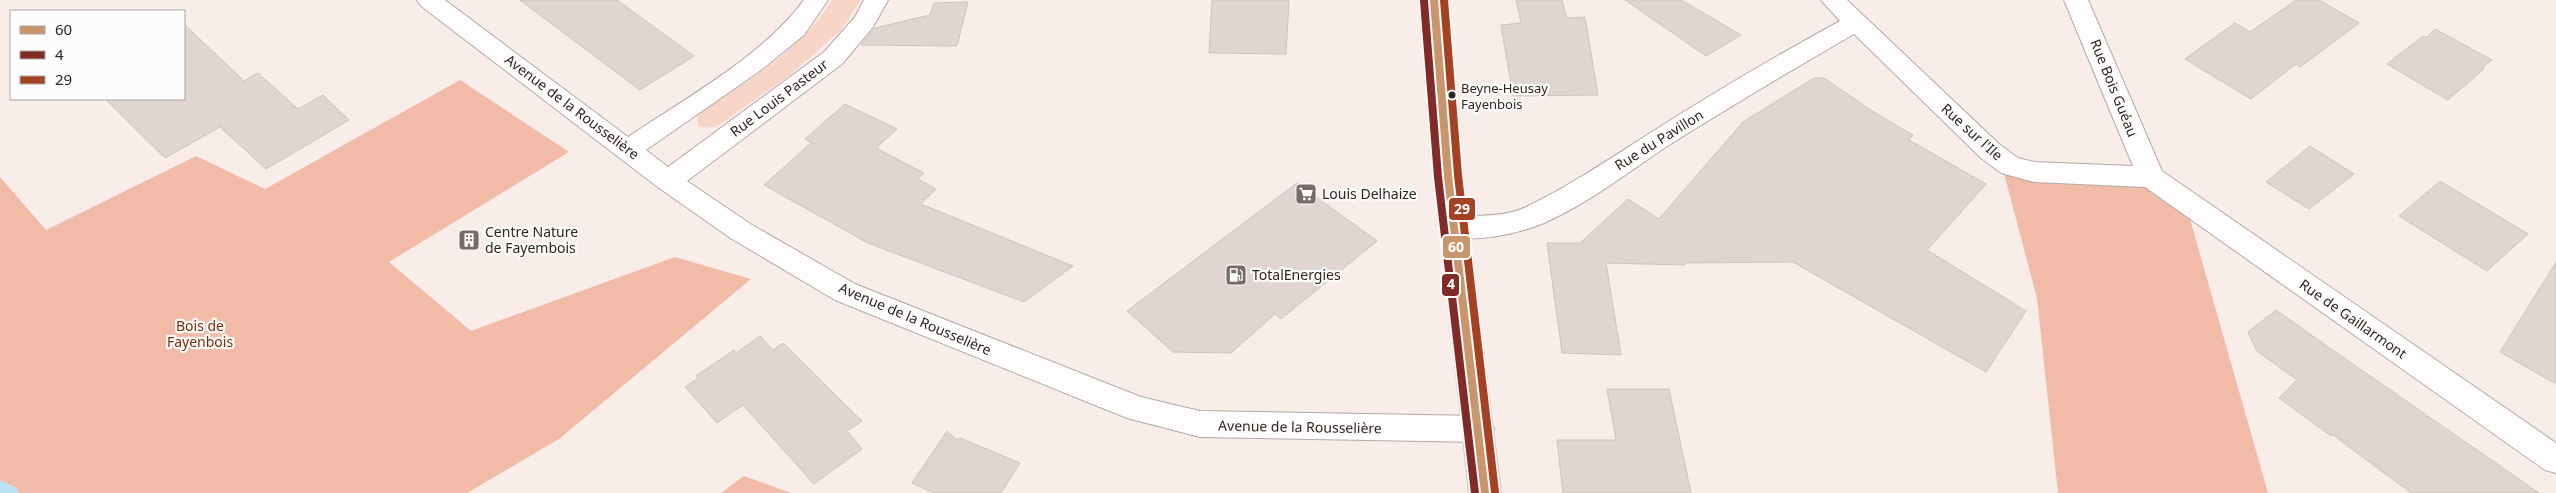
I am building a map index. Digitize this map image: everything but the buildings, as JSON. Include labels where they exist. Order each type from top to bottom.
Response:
[{"type":"main road","points":[[1434,0],[1454,228],[1485,493]]},
{"type":"street","name":"Avenue de la Rousselière","points":[[430,0],[629,149],[668,181],[742,232],[845,292],[1138,409],[1200,424],[1479,429]]},
{"type":"street","points":[[629,149],[752,64],[795,29],[816,0]]},
{"type":"street","name":"Rue Louis Pasteur","points":[[668,181],[833,58],[865,21],[876,0]]},
{"type":"street","name":"Rue sur l'Ile","points":[[1833,0],[1990,151],[2010,166],[2034,172],[2151,177]]},
{"type":"street","name":"Rue Bois Guéau","points":[[2076,0],[2151,177]]},
{"type":"street","name":"Rue du Pavillon","points":[[1454,228],[1507,225],[1542,212],[1739,89],[1856,22]]},
{"type":"street","name":"Rue de Gaillarmont","points":[[2151,177],[2556,460]]},
{"type":"shaded area","points":[[832,0],[861,0],[841,30],[790,75],[719,125],[710,128],[698,126],[697,117],[701,111],[755,76],[791,48],[820,17]]},
{"type":"green space","name":"Bois de Fayenbois","points":[[460,80],[569,152],[389,262],[471,331],[675,257],[751,279],[559,439],[467,493],[0,493],[0,177],[46,230],[196,156],[265,189]]},
{"type":"green space","points":[[2003,170],[2180,184],[2268,493],[2058,493],[2037,298]]},
{"type":"green space","points":[[744,476],[791,493],[721,493]]},
{"type":"waterway","points":[[0,487],[11,493]]},
{"type":"transit line","name":"60","points":[[1434,0],[1448,176],[1485,493]]},
{"type":"transit line","name":"29","points":[[1444,0],[1458,175],[1495,492]]},
{"type":"transit line","name":"4","points":[[1424,1],[1438,177],[1475,493]]},
{"type":"place","name":"Beyne-Heusay Fayenbois","points":[[1452,95]]},
{"type":"place","name":"Louis Delhaize","points":[[1306,194]]},
{"type":"place","name":"Centre Nature de Fayembois","points":[[469,240]]},
{"type":"place","name":"TotalEnergies","points":[[1236,275]]}]
